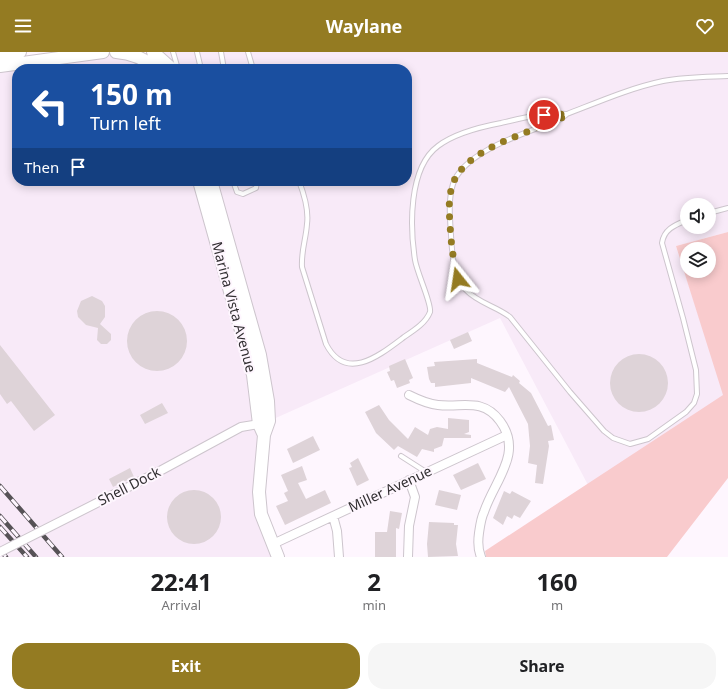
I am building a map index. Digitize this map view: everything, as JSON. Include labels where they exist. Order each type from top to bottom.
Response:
[{"type":"main road","points":[[0,55],[20,52]]},
{"type":"main road","points":[[15,64],[103,52]]},
{"type":"main road","points":[[116,52],[136,56],[150,55],[164,64]]},
{"type":"main road","points":[[0,66],[12,64]]},
{"type":"main road","name":"Marina Vista Avenue","points":[[200,186],[249,359],[254,382],[262,429],[259,492],[261,514],[278,557]]},
{"type":"main road","name":"Marina Vista Avenue","points":[[211,186],[260,355],[268,401],[269,421],[262,429]]},
{"type":"main road","points":[[273,544],[283,557]]},
{"type":"street","points":[[409,395],[419,400],[440,406],[474,405],[484,408],[501,422],[508,435],[510,446],[509,459],[484,512],[480,525],[478,540],[481,557]]},
{"type":"street","name":"Shell Dock","points":[[0,552],[158,472],[241,427],[262,429]]},
{"type":"street","name":"Miller Avenue","points":[[273,544],[508,435]]},
{"type":"street","points":[[408,557],[409,526],[415,496],[409,480]]},
{"type":"street","points":[[333,516],[337,531],[339,557]]},
{"type":"lane","points":[[173,52],[177,64]]},
{"type":"lane","points":[[197,52],[201,64]]},
{"type":"lane","points":[[221,52],[223,64]]},
{"type":"lane","points":[[248,52],[252,64]]},
{"type":"lane","points":[[680,223],[670,228],[665,233],[662,243],[696,370],[697,394],[694,403],[686,412],[662,431],[640,442],[630,444],[613,438],[604,431],[587,413],[510,317],[500,310],[474,298],[467,292],[458,279],[452,255],[450,195],[454,182],[459,173],[476,157],[560,119],[567,114],[616,95],[663,81],[681,78],[728,76]]},
{"type":"lane","points":[[301,186],[305,199],[307,224],[301,253],[302,267],[326,344],[331,354],[337,360],[356,363],[366,362],[376,358],[416,328],[429,314],[431,308],[420,280],[414,255],[413,201],[418,178],[430,154],[437,146],[446,140],[475,130],[544,115],[567,114]]},
{"type":"lane","points":[[235,186],[237,192],[244,194],[256,188],[256,186]]},
{"type":"lane","points":[[716,211],[728,208]]},
{"type":"lane","points":[[401,456],[426,472]]},
{"type":"shaded area","points":[[103,52],[116,52],[144,64],[15,64]]},
{"type":"shaded area","points":[[153,52],[728,52],[728,232],[691,242],[680,242],[680,245],[676,246],[680,258],[680,278],[686,278],[724,395],[588,485],[500,318],[269,421],[212,186],[412,186],[412,64],[166,64]]},
{"type":"shaded area","points":[[12,64],[12,186],[200,186],[259,424],[259,492],[278,557],[0,557],[0,66]]},
{"type":"shaded area","points":[[728,232],[728,478],[667,557],[486,557],[485,551],[723,395],[686,278],[716,278],[716,242],[691,242]]},
{"type":"shaded area","points":[[680,245],[680,259],[676,246]]},
{"type":"building","points":[[92,296],[102,301],[105,306],[105,317],[100,324],[111,334],[111,340],[107,344],[101,344],[97,340],[98,328],[86,325],[78,317],[77,311],[81,301]]},
{"type":"building","points":[[157,311],[174,316],[182,324],[187,341],[182,358],[174,366],[157,371],[140,366],[132,358],[127,341],[132,324],[140,316]]},
{"type":"building","points":[[468,332],[472,341],[454,349],[450,340]]},
{"type":"building","points":[[0,345],[55,415],[34,431],[11,401],[7,404],[0,394]]},
{"type":"building","points":[[633,354],[645,354],[660,362],[668,377],[668,389],[660,404],[645,412],[633,412],[618,404],[610,389],[610,377],[618,362]]},
{"type":"building","points":[[405,359],[413,378],[409,380],[410,383],[397,388],[394,380],[391,381],[387,372],[390,371],[389,366]]},
{"type":"building","points":[[477,359],[477,363],[512,377],[513,375],[520,381],[519,383],[531,393],[548,426],[551,425],[554,440],[548,441],[549,446],[543,484],[535,483],[537,465],[528,463],[530,446],[528,424],[509,387],[505,392],[471,378],[471,383],[435,387],[435,383],[431,383],[429,379],[427,367],[435,366],[434,362]]},
{"type":"building","points":[[162,403],[168,413],[145,424],[140,415]]},
{"type":"building","points":[[379,405],[389,420],[408,439],[415,427],[428,435],[430,429],[437,427],[448,429],[448,418],[469,420],[469,432],[464,434],[471,435],[471,438],[444,438],[442,446],[434,449],[434,452],[422,449],[417,457],[398,446],[394,450],[376,433],[365,412]]},
{"type":"building","points":[[313,436],[320,450],[293,463],[287,449]]},
{"type":"building","points":[[358,458],[369,480],[357,486],[349,468],[352,467],[350,463]]},
{"type":"building","points":[[478,463],[486,479],[461,490],[453,475]]},
{"type":"building","points":[[302,466],[307,480],[298,483],[306,499],[325,490],[331,503],[285,525],[276,506],[288,501],[284,493],[288,491],[281,475]]},
{"type":"building","points":[[130,468],[134,477],[113,487],[109,479]]},
{"type":"building","points":[[194,490],[204,492],[213,498],[219,507],[221,517],[219,527],[213,536],[204,542],[194,544],[184,542],[175,536],[169,527],[167,517],[169,507],[175,498],[184,492]]},
{"type":"building","points":[[439,490],[461,495],[457,510],[435,505]]},
{"type":"building","points":[[504,491],[510,494],[512,491],[531,501],[520,518],[514,515],[512,519],[507,516],[503,525],[493,518]]},
{"type":"building","points":[[390,511],[402,513],[399,529],[396,528],[396,557],[375,557],[375,532],[387,532]]},
{"type":"building","points":[[429,522],[454,523],[454,525],[458,525],[456,544],[458,556],[428,557],[427,544]]},
{"type":"railway","points":[[0,486],[62,557]]},
{"type":"railway","points":[[0,516],[36,557]]},
{"type":"railway","points":[[0,527],[27,557]]},
{"type":"railway","points":[[0,550],[6,557]]},
{"type":"route","points":[[458,279],[452,255],[449,209],[450,195],[454,182],[468,162],[476,157],[505,142],[560,119],[567,114],[557,113],[544,115]]}]
